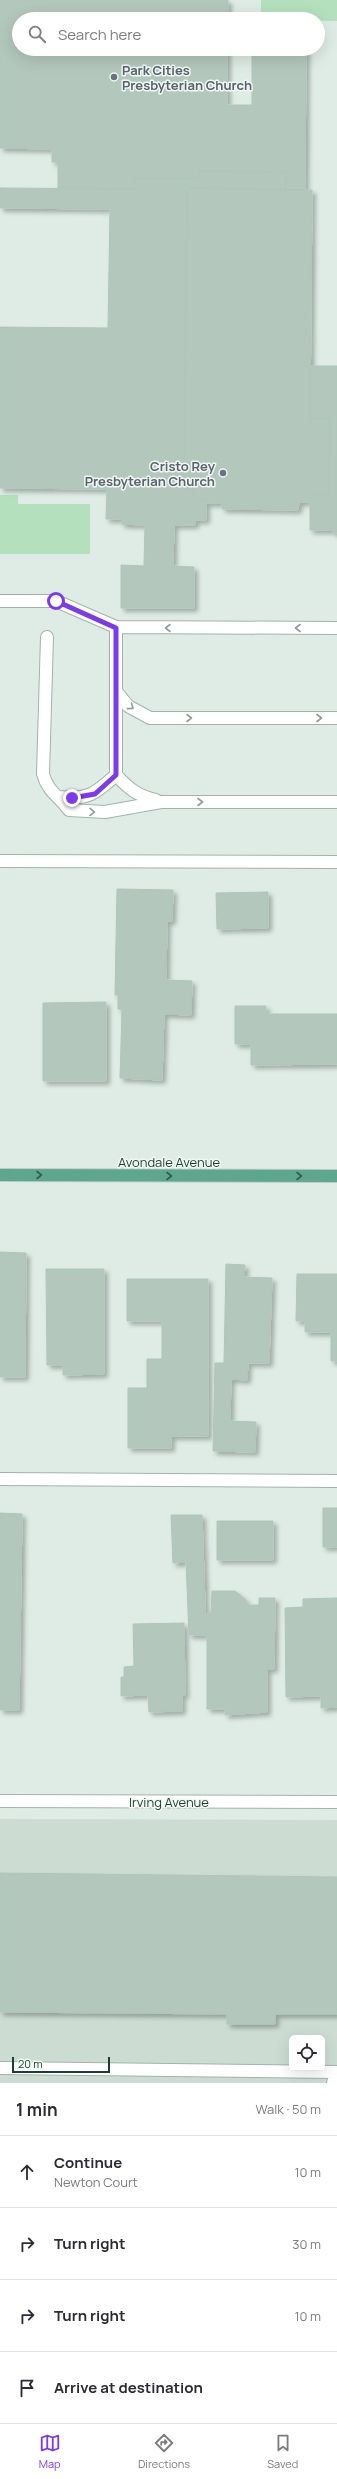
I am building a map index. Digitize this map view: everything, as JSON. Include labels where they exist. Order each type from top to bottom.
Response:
[{"type":"main road","name":"Avondale Avenue","points":[[0,1175],[337,1176]]},
{"type":"street","points":[[0,601],[56,601],[116,628],[337,628]]},
{"type":"street","points":[[116,628],[116,775],[140,797],[161,802]]},
{"type":"street","points":[[47,637],[42,774],[47,788],[59,797],[69,810],[83,812],[105,812],[161,802],[337,802]]},
{"type":"street","points":[[116,691],[128,706],[150,718],[337,718]]},
{"type":"street","points":[[59,797],[82,798],[95,794],[116,775]]},
{"type":"street","points":[[0,861],[337,862]]},
{"type":"street","points":[[0,1479],[337,1481]]},
{"type":"street","name":"Irving Avenue","points":[[0,1802],[337,1802]]},
{"type":"street","points":[[0,2068],[336,2072],[333,2083]]},
{"type":"shaded area","points":[[0,1819],[337,1820],[337,2083],[0,2083]]},
{"type":"green space","points":[[261,0],[337,0],[337,21],[325,21],[325,12],[261,12]]},
{"type":"green space","points":[[0,495],[18,495],[18,504],[90,504],[90,554],[0,554]]},
{"type":"building","name":"Park Cities Presbyterian Church","points":[[0,0],[228,0],[228,12],[12,12],[12,56],[227,56],[227,105],[252,105],[252,56],[306,56],[305,190],[285,190],[285,172],[199,171],[199,178],[134,178],[134,189],[58,188],[58,162],[52,162],[52,149],[0,148]]},
{"type":"building","points":[[199,171],[285,172],[285,190],[187,188],[184,490],[193,490],[193,499],[206,499],[206,520],[195,520],[195,525],[174,525],[173,566],[194,567],[194,608],[121,608],[121,565],[144,566],[145,525],[121,524],[122,519],[106,519],[107,489],[0,488],[0,327],[108,328],[110,209],[0,208],[0,188],[134,189],[134,178],[199,178]]},
{"type":"building","points":[[187,188],[312,190],[310,418],[330,418],[329,494],[310,494],[310,502],[299,502],[298,510],[222,509],[222,503],[206,503],[206,499],[193,499],[193,490],[184,490]]},
{"type":"building","points":[[310,366],[337,366],[337,533],[333,533],[333,530],[310,530],[310,494],[329,494],[330,418],[310,418]]},
{"type":"building","points":[[117,889],[173,890],[172,921],[167,921],[166,980],[192,981],[191,1015],[164,1014],[162,1080],[120,1078],[122,1009],[118,1009],[118,995],[115,995]]},
{"type":"building","points":[[268,892],[268,928],[217,929],[216,893]]},
{"type":"building","points":[[106,1002],[106,1081],[43,1081],[43,1003]]},
{"type":"building","points":[[235,1006],[266,1006],[266,1014],[337,1014],[337,1064],[251,1065],[251,1044],[235,1044]]},
{"type":"building","points":[[0,1252],[26,1253],[25,1377],[0,1377]]},
{"type":"building","points":[[226,1264],[245,1265],[244,1277],[272,1278],[269,1363],[248,1363],[247,1380],[231,1379],[230,1421],[256,1422],[255,1452],[213,1451],[215,1363],[224,1363]]},
{"type":"building","points":[[46,1269],[104,1269],[104,1374],[63,1375],[63,1365],[47,1365]]},
{"type":"building","points":[[297,1274],[337,1274],[337,1361],[331,1361],[331,1332],[305,1332],[305,1321],[296,1321]]},
{"type":"building","points":[[127,1279],[208,1279],[208,1436],[171,1436],[171,1448],[128,1448],[128,1388],[147,1388],[147,1359],[162,1359],[162,1321],[127,1321]]},
{"type":"building","points":[[323,1508],[337,1508],[337,1547],[323,1547]]},
{"type":"building","points":[[0,1513],[22,1514],[19,1710],[0,1710]]},
{"type":"building","points":[[171,1515],[202,1515],[206,1635],[189,1635],[186,1562],[173,1563]]},
{"type":"building","points":[[217,1521],[273,1521],[273,1560],[217,1560]]},
{"type":"building","points":[[212,1591],[235,1591],[246,1600],[246,1605],[259,1605],[259,1598],[275,1598],[274,1669],[267,1669],[267,1712],[225,1715],[225,1709],[207,1709],[207,1613],[211,1613]]},
{"type":"building","points":[[337,1598],[337,1707],[321,1708],[321,1696],[286,1697],[285,1608],[303,1607],[303,1599]]},
{"type":"building","points":[[184,1623],[185,1695],[182,1695],[182,1711],[149,1712],[148,1695],[121,1696],[121,1677],[124,1677],[124,1667],[134,1666],[133,1624]]},
{"type":"building","points":[[0,1873],[337,1877],[337,2014],[275,2014],[275,2024],[227,2024],[227,2014],[0,2012]]},
{"type":"place","name":"Park Cities Presbyterian Church","points":[[114,77]]},
{"type":"place","name":"Cristo Rey Presbyterian Church","points":[[223,473]]},
{"type":"route","points":[[56,601],[116,628],[116,775],[95,794],[82,798],[72,798]]}]
